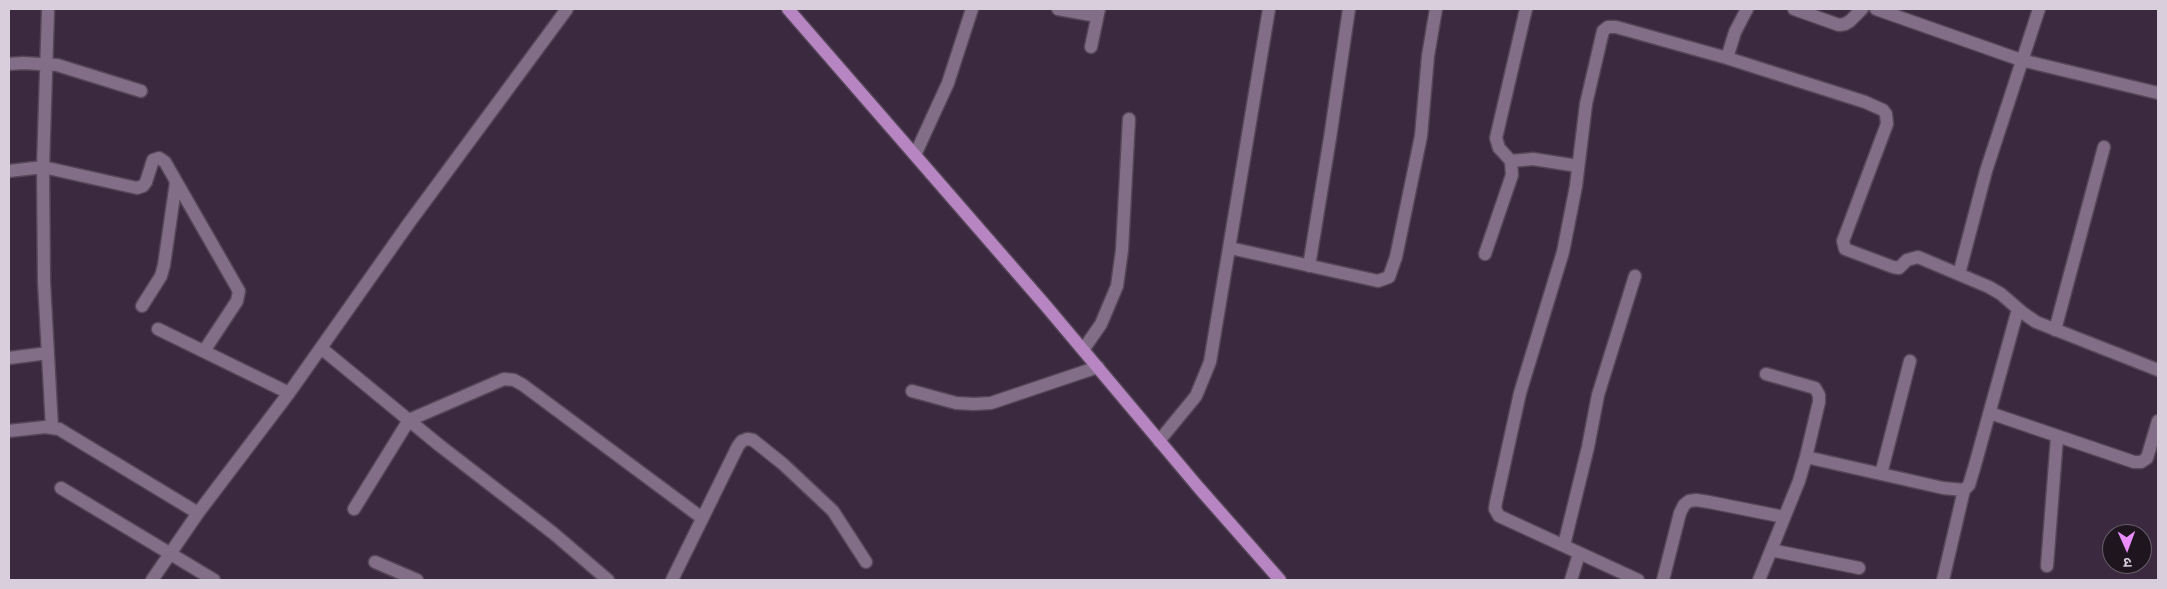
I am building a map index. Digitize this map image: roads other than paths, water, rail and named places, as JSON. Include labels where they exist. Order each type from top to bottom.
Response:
[{"type":"main road","points":[[788,9],[1280,580]]},
{"type":"street","points":[[152,580],[198,513],[289,393],[410,223],[567,9]]},
{"type":"street","points":[[915,155],[948,83],[972,9]]},
{"type":"street","points":[[1058,9],[1098,12],[1091,46]]},
{"type":"street","points":[[1159,441],[1188,408],[1204,380],[1216,334],[1269,9]]},
{"type":"street","points":[[1309,266],[1349,9]]},
{"type":"street","points":[[1230,248],[1378,281],[1389,277],[1396,257],[1422,136],[1428,56],[1436,9]]},
{"type":"street","points":[[1485,254],[1509,186],[1512,170],[1511,161],[1500,148],[1496,138],[1526,9]]},
{"type":"street","points":[[1727,58],[1735,32],[1747,9]]},
{"type":"street","points":[[1794,9],[1839,25],[1846,24],[1862,9]]},
{"type":"street","points":[[1876,9],[2021,60],[2158,93]]},
{"type":"street","points":[[1959,274],[1986,171],[2039,9]]},
{"type":"street","points":[[48,11],[43,167],[44,282],[52,428]]},
{"type":"street","points":[[1638,580],[1499,516],[1495,510],[1520,393],[1563,252],[1578,166],[1586,104],[1600,39],[1603,31],[1608,27],[1616,27],[1727,58],[1865,102],[1883,110],[1888,119],[1887,124],[1846,234],[1844,240],[1845,249],[1899,268],[1907,260],[1918,257],[2001,294],[2036,322],[2158,370]]},
{"type":"street","points":[[9,64],[46,64],[70,68],[141,91]]},
{"type":"street","points":[[1083,350],[1101,324],[1117,286],[1122,250],[1129,120]]},
{"type":"street","points":[[2055,330],[2104,148]]},
{"type":"street","points":[[9,171],[43,167],[136,188],[143,186],[146,182],[153,160],[159,158],[165,162],[239,291],[237,301],[204,351]]},
{"type":"street","points":[[1511,161],[1533,159],[1578,166]]},
{"type":"street","points":[[142,306],[161,276],[176,182]]},
{"type":"street","points":[[1564,545],[1588,447],[1598,395],[1635,276]]},
{"type":"street","points":[[1943,580],[1964,490],[1969,485],[2018,309]]},
{"type":"street","points":[[158,329],[289,393]]},
{"type":"street","points":[[321,348],[408,420],[553,533],[608,580]]},
{"type":"street","points":[[9,358],[48,353]]},
{"type":"street","points":[[1881,474],[1910,361]]},
{"type":"street","points":[[912,391],[956,403],[991,403],[1098,367]]},
{"type":"street","points":[[1759,580],[1806,458],[1819,402],[1816,388],[1766,374]]},
{"type":"street","points":[[354,509],[408,420],[504,380],[514,380],[570,419],[702,518]]},
{"type":"street","points":[[1990,413],[2116,457],[2141,462],[2147,458],[2150,451],[2158,421]]},
{"type":"street","points":[[9,431],[59,429],[198,513]]},
{"type":"street","points":[[2047,566],[2057,437]]},
{"type":"street","points":[[672,580],[738,446],[747,439],[754,440],[783,464],[833,511],[866,562]]},
{"type":"street","points":[[1806,458],[1957,491],[1964,490]]},
{"type":"street","points":[[61,488],[124,524],[170,555],[214,580]]},
{"type":"street","points":[[1662,580],[1680,513],[1684,505],[1689,501],[1709,502],[1784,517]]},
{"type":"street","points":[[1771,550],[1859,568]]},
{"type":"street","points":[[1570,580],[1580,554]]},
{"type":"street","points":[[376,562],[417,580]]}]
